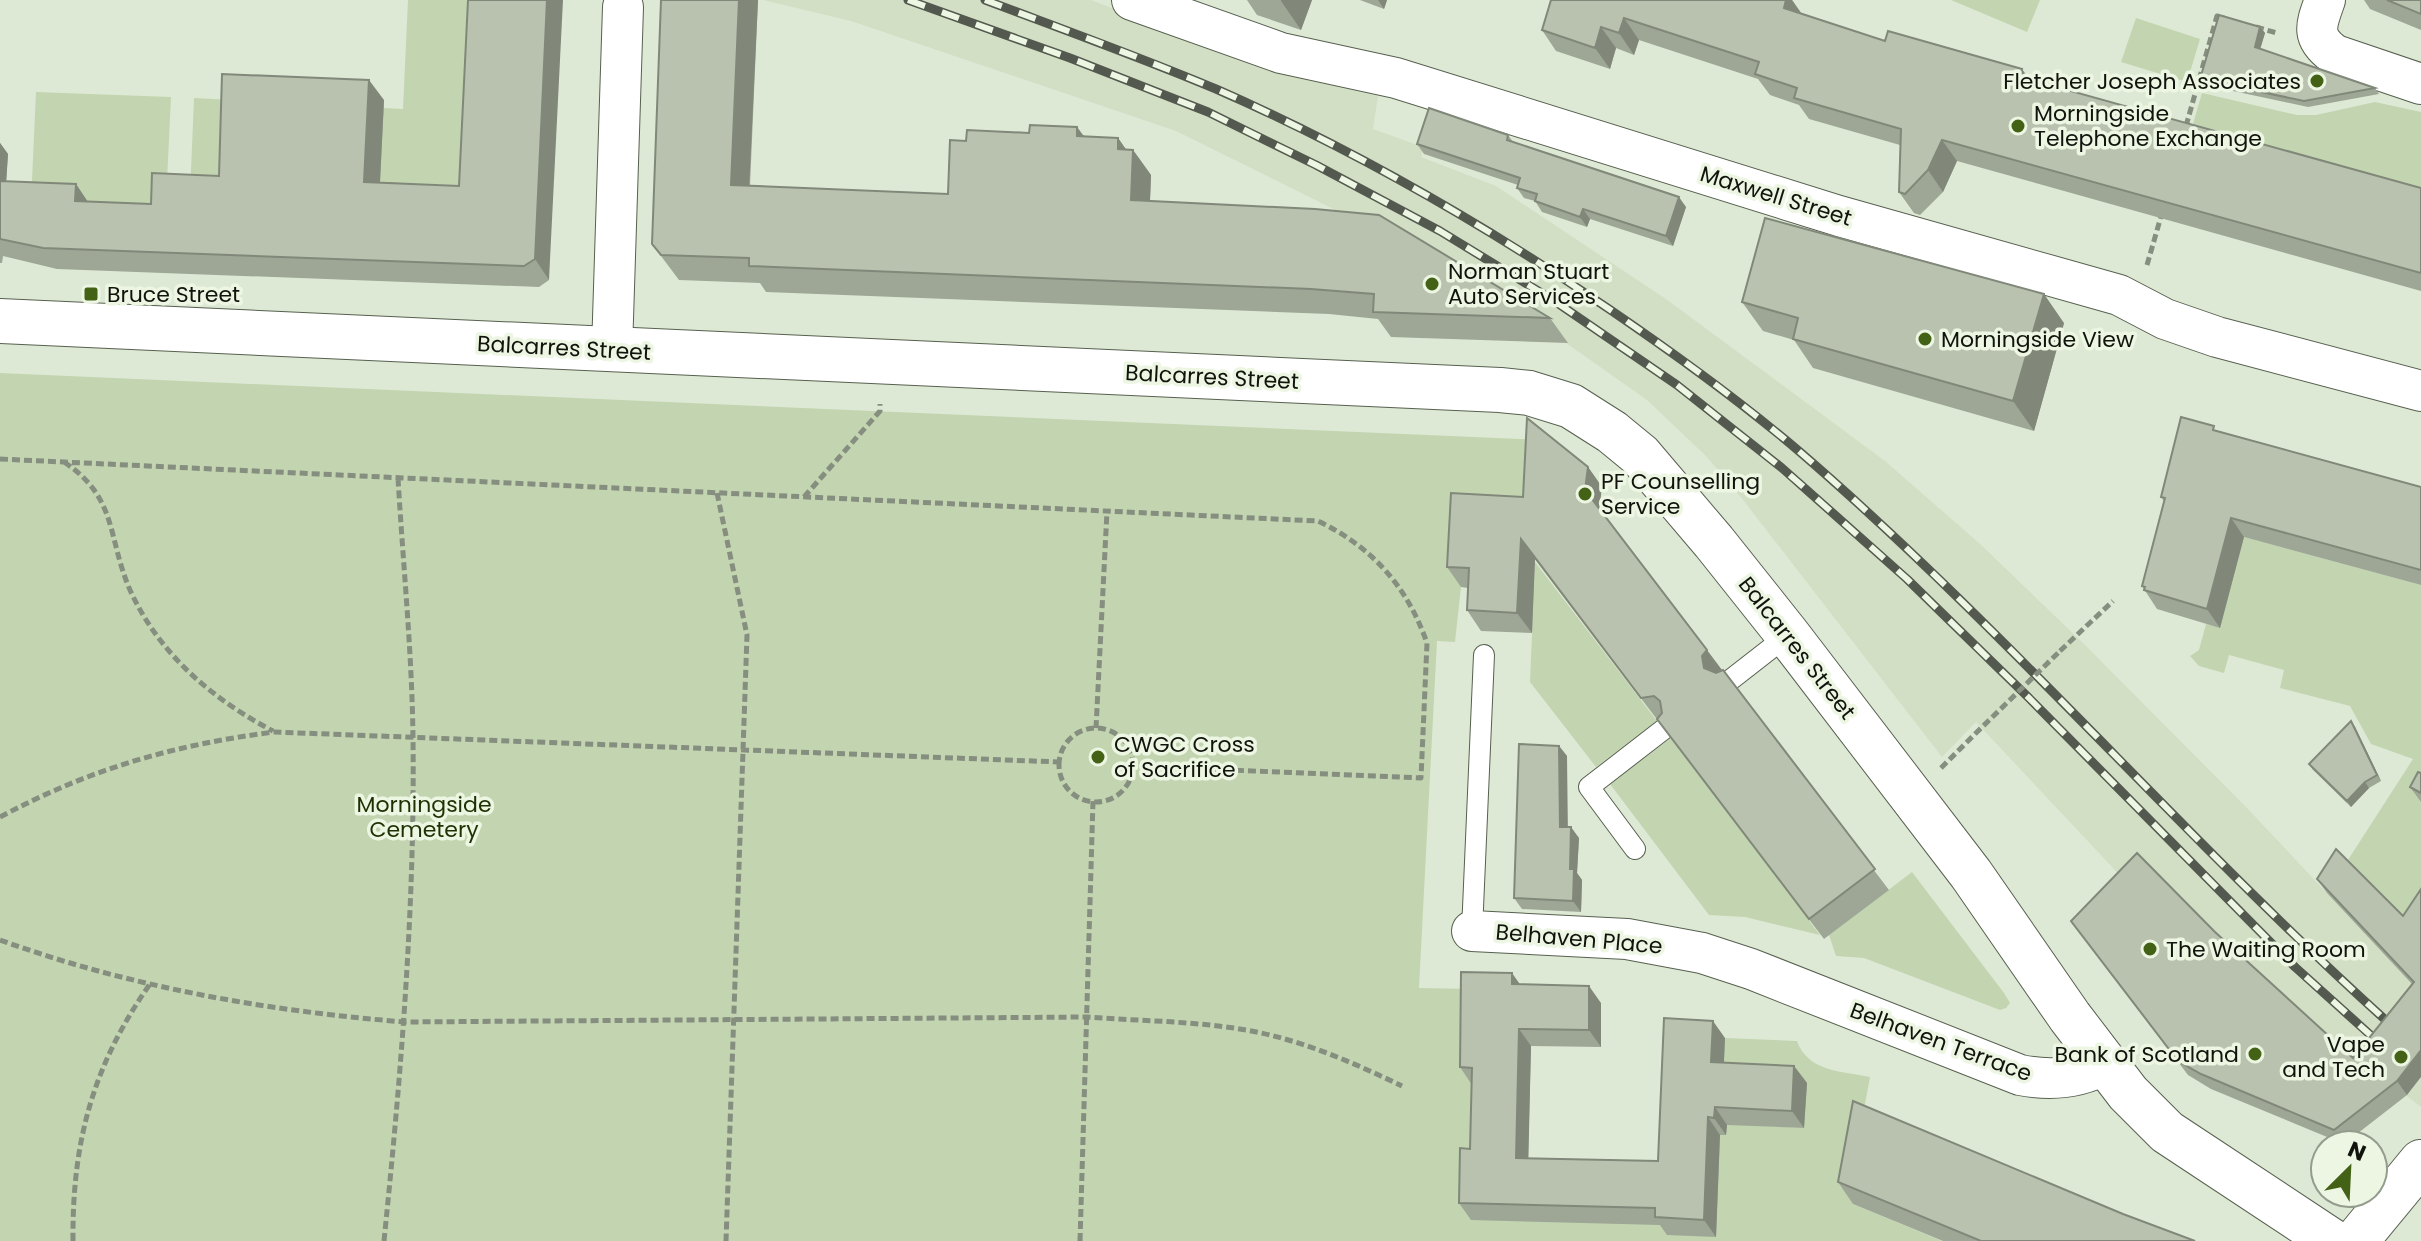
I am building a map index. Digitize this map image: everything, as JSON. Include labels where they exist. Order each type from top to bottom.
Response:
[{"type":"street","name":"Maxwell Street","points":[[1132,0],[1281,53],[1396,78],[1839,216],[2119,295],[2165,319],[2217,337],[2421,391]]},
{"type":"street","points":[[612,350],[623,7]]},
{"type":"street","points":[[2320,13],[2321,43],[2335,55],[2421,84]]},
{"type":"street","name":"Balcarres Street","points":[[0,321],[1500,390],[1552,398],[1591,417],[1640,455],[1714,542],[1971,874],[2105,1064]]},
{"type":"street","name":"Belhaven Place","points":[[1472,931],[1627,939],[1664,944],[1714,957],[1777,980]]},
{"type":"street","name":"Belhaven Terrace","points":[[1777,980],[2020,1075],[2061,1079],[2105,1064]]},
{"type":"street","points":[[2105,1064],[2167,1132],[2332,1241]]},
{"type":"street","points":[[2356,1241],[2421,1162]]},
{"type":"lane","points":[[1729,681],[1788,635]]},
{"type":"lane","points":[[1472,931],[1484,655]]},
{"type":"lane","points":[[1635,849],[1589,787],[1664,729]]},
{"type":"path","points":[[2247,24],[2291,37],[2320,13]]},
{"type":"path","points":[[2183,137],[2217,16],[2232,20]]},
{"type":"path","points":[[2136,304],[2166,198]]},
{"type":"path","points":[[804,497],[880,411],[882,363]]},
{"type":"path","points":[[0,459],[1318,521],[1355,541],[1387,569],[1411,605],[1427,643],[1421,778],[1133,766]]},
{"type":"path","points":[[64,462],[93,486],[104,502],[115,551],[131,592],[154,631],[178,661],[207,689],[239,713],[274,732]]},
{"type":"path","points":[[384,1241],[405,1022],[411,893],[413,736],[398,478]]},
{"type":"path","points":[[717,493],[747,635],[726,1241]]},
{"type":"path","points":[[1096,728],[1107,511]]},
{"type":"path","points":[[1963,746],[2113,601]]},
{"type":"path","points":[[1096,728],[1114,732],[1123,740],[1130,751],[1133,766],[1124,789],[1114,797],[1093,801],[1069,791],[1062,780],[1059,762],[1070,738],[1081,731],[1096,728]]},
{"type":"path","points":[[0,817],[80,778],[126,761],[175,748],[274,732],[1059,762]]},
{"type":"path","points":[[1080,1241],[1093,801]]},
{"type":"path","points":[[0,940],[150,984],[272,1008],[405,1022],[1087,1017],[1246,1030],[1352,1062],[1402,1086]]},
{"type":"path","points":[[73,1241],[73,1192],[79,1149],[91,1103],[105,1061],[124,1021],[150,984]]},
{"type":"shaded area","points":[[763,0],[1091,0],[1293,77],[1378,96],[1373,129],[1423,147],[1421,157],[1496,186],[1666,299],[1885,461],[1979,543],[2082,642],[2247,808],[2421,993],[2421,1107],[2369,1066],[2364,1073],[2129,885],[1976,722],[1942,757],[1707,457],[1647,400],[1559,338],[1396,240],[1176,131],[851,21]]},
{"type":"green space","points":[[408,0],[483,0],[482,207],[190,194],[194,98],[403,109]]},
{"type":"green space","points":[[1951,0],[2040,0],[2027,32]]},
{"type":"green space","points":[[2136,18],[2200,39],[2187,82],[2121,62]]},
{"type":"green space","points":[[36,92],[171,97],[165,224],[31,202]]},
{"type":"green space","points":[[2202,93],[2297,115],[2316,115],[2375,102],[2421,112],[2421,205],[2188,141]]},
{"type":"green space","name":"Morningside Cemetery","points":[[0,373],[1541,440],[1537,517],[1461,587],[1455,642],[1437,641],[1419,988],[1473,989],[1483,1149],[1715,1237],[1720,1135],[1727,1113],[1745,1125],[1804,1128],[1722,1090],[1725,1038],[1797,1041],[1809,1059],[1818,1064],[1870,1077],[1853,1204],[1942,1241],[0,1241]]},
{"type":"green space","points":[[2244,537],[2421,585],[2421,919],[2414,930],[2346,863],[2413,759],[2371,744],[2350,706],[2280,688],[2284,670],[2229,655],[2224,673],[2199,666],[2190,656],[2199,650],[2206,624],[2220,627]]},
{"type":"green space","points":[[1535,562],[1657,721],[1596,767],[1530,682]]},
{"type":"green space","points":[[1671,738],[1820,935],[1745,917],[1709,915],[1610,784]]},
{"type":"green space","points":[[1912,872],[2004,993],[2010,1003],[2006,1008],[2000,1010],[1864,958],[1836,956],[1829,935]]},
{"type":"building","points":[[468,0],[547,0],[535,259],[524,266],[43,248],[0,239],[0,181],[76,184],[75,201],[151,204],[152,173],[219,176],[222,74],[369,80],[364,182],[459,186]]},
{"type":"building","points":[[661,0],[739,0],[731,185],[948,194],[950,140],[966,141],[967,130],[1029,133],[1030,125],[1077,127],[1077,136],[1118,138],[1118,149],[1133,150],[1131,200],[1379,215],[1550,318],[1373,312],[1374,294],[1311,289],[749,266],[749,258],[661,255],[652,244]]},
{"type":"building","points":[[1551,0],[1786,0],[1784,8],[1885,41],[1888,31],[2022,69],[2020,77],[2421,188],[2421,273],[1942,140],[1928,170],[1905,194],[1899,192],[1901,129],[1794,98],[1797,88],[1755,74],[1759,62],[1624,18],[1619,33],[1601,27],[1595,48],[1542,30]]},
{"type":"building","points":[[2387,0],[2421,0],[2421,14]]},
{"type":"building","points":[[2219,15],[2260,27],[2255,47],[2375,88],[2304,101],[2200,79]]},
{"type":"building","points":[[1429,108],[1508,135],[1507,140],[1679,197],[1666,236],[1583,209],[1580,217],[1535,201],[1537,194],[1517,188],[1520,178],[1417,144]]},
{"type":"building","name":"Morningside View","points":[[1765,218],[2044,294],[2013,401],[1793,339],[1798,318],[1742,302]]},
{"type":"building","points":[[2181,417],[2214,426],[2213,430],[2421,487],[2421,570],[2231,518],[2207,609],[2144,590],[2142,586],[2165,498],[2161,497]]},
{"type":"building","points":[[1527,418],[1588,467],[1585,490],[1707,650],[1702,656],[1704,668],[1716,673],[1723,670],[1875,869],[1809,919],[1657,719],[1662,713],[1660,701],[1654,696],[1641,698],[1521,539],[1517,613],[1467,610],[1469,568],[1447,567],[1451,493],[1523,497]]},
{"type":"building","points":[[2351,721],[2377,775],[2365,782],[2347,801],[2309,764]]},
{"type":"building","points":[[1519,744],[1559,746],[1560,827],[1571,827],[1573,901],[1514,898]]},
{"type":"building","points":[[2418,772],[2421,773],[2421,793],[2410,787]]},
{"type":"building","points":[[2336,849],[2403,916],[2421,889],[2421,1050],[2397,1081],[2335,1129],[2201,1074],[2178,1061],[2071,921],[2137,853],[2215,932],[2353,1058],[2414,982],[2317,879]]},
{"type":"building","points":[[1461,972],[1512,973],[1512,984],[1589,986],[1589,1030],[1519,1029],[1516,1158],[1658,1161],[1664,1018],[1713,1021],[1711,1062],[1794,1066],[1792,1111],[1715,1107],[1714,1118],[1708,1117],[1704,1220],[1655,1217],[1655,1208],[1459,1203],[1460,1148],[1470,1149],[1472,1068],[1460,1067]]},
{"type":"building","points":[[1853,1101],[2195,1241],[1981,1241],[1838,1182]]},
{"type":"railway","points":[[908,0],[1208,112],[1316,165],[1440,231],[1553,300],[1677,385],[1782,468],[1907,579],[2295,967],[2376,1040]]},
{"type":"railway","points":[[985,0],[1187,77],[1318,137],[1417,190],[1515,248],[1682,360],[1777,433],[1877,520],[2024,663],[2241,883],[2390,1024]]},
{"type":"place","name":"Fletcher Joseph Associates","points":[[2317,81]]},
{"type":"place","name":"Morningside Telephone Exchange","points":[[2018,126]]},
{"type":"place","name":"Norman Stuart Auto Services","points":[[1432,284]]},
{"type":"place","name":"Bruce Street","points":[[91,294]]},
{"type":"place","name":"Morningside View","points":[[1925,339]]},
{"type":"place","name":"PF Counselling Service","points":[[1585,494]]},
{"type":"place","name":"CWGC Cross of Sacrifice","points":[[1098,757]]},
{"type":"place","name":"The Waiting Room","points":[[2150,949]]},
{"type":"place","name":"Bank of Scotland","points":[[2255,1054]]},
{"type":"place","name":"Vape and Tech","points":[[2401,1057]]}]
